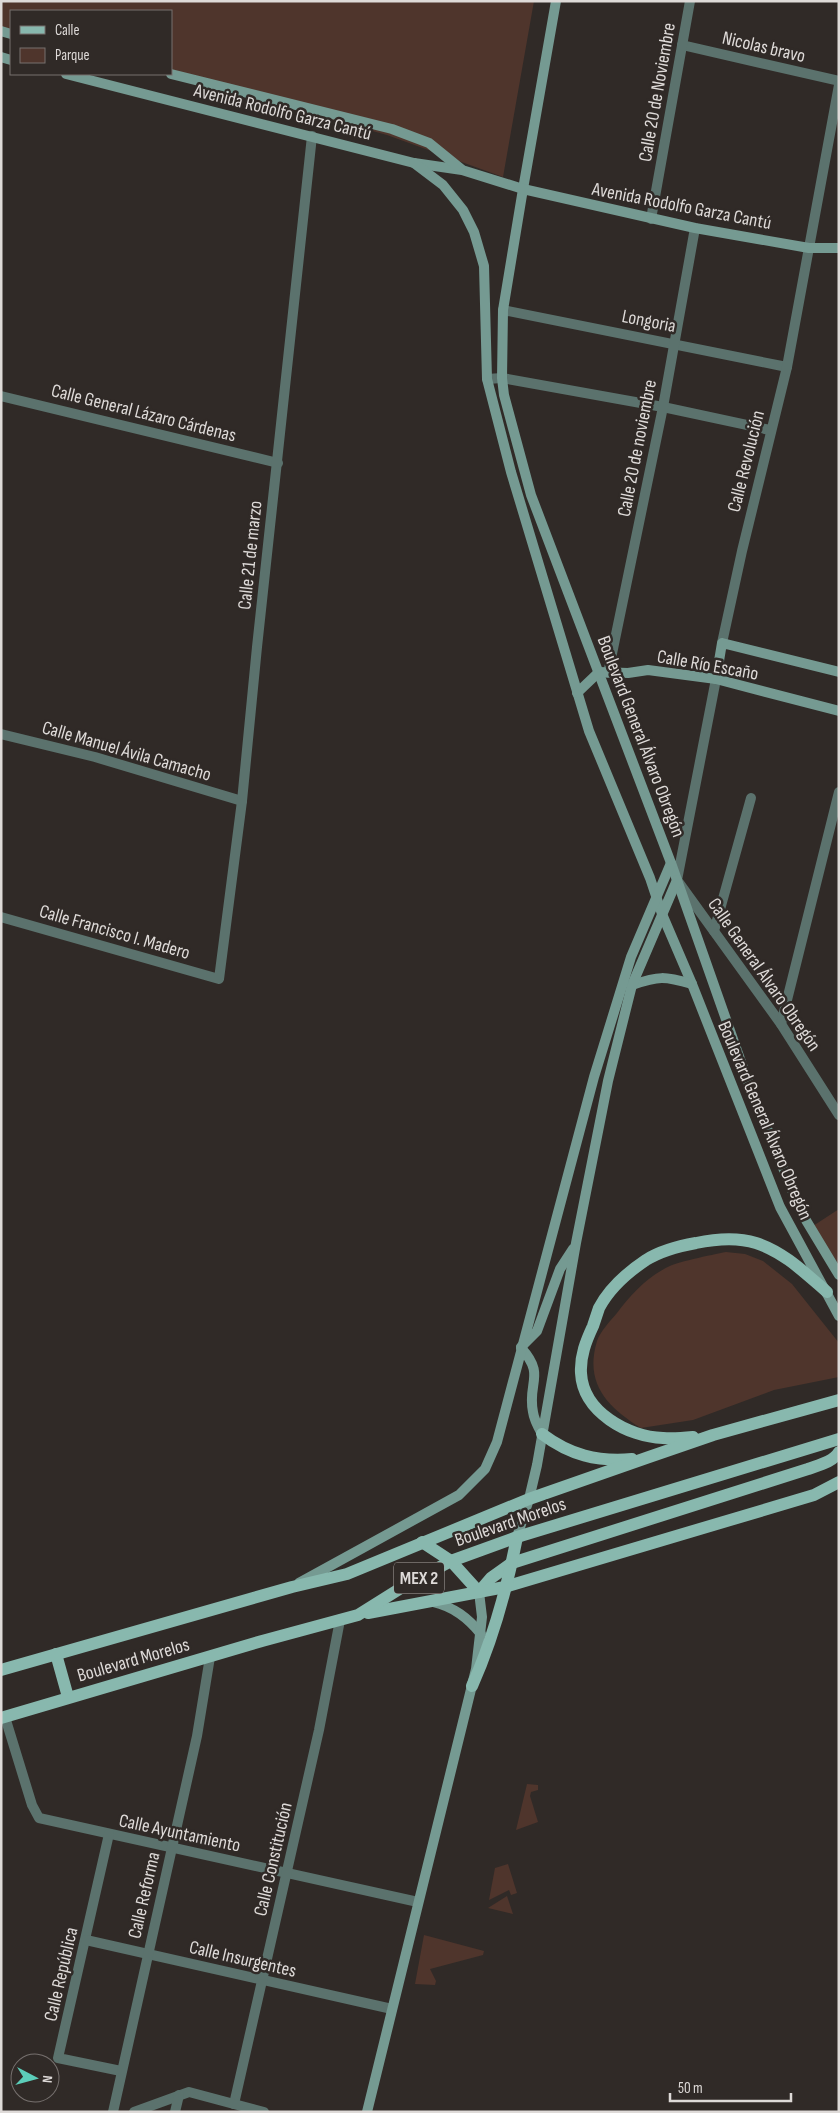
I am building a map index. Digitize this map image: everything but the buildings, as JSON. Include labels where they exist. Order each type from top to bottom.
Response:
[{"type":"main road","name":"Boulevard General Álvaro Obregón","points":[[556,1],[522,189],[503,310],[502,378],[512,427],[531,496],[604,673],[747,1079],[801,1212],[839,1275]]},
{"type":"main road","name":"Avenida Rodolfo Garza Cantú","points":[[172,74],[392,129],[429,143],[462,170]]},
{"type":"main road","name":"Avenida Rodolfo Garza Cantú","points":[[70,75],[414,163],[462,170],[522,189],[651,219],[809,248],[839,248]]},
{"type":"main road","name":"Boulevard General Álvaro Obregón","points":[[414,163],[443,185],[463,210],[474,232],[484,266],[487,379],[511,472],[589,731],[780,1207],[839,1316]]},
{"type":"main road","name":"Calle Río Escaño","points":[[722,643],[839,672]]},
{"type":"main road","name":"Calle Revolución","points":[[716,680],[722,643]]},
{"type":"main road","name":"Calle Río Escaño","points":[[604,673],[628,673],[648,670],[716,680],[839,711]]},
{"type":"main road","points":[[577,693],[604,673]]},
{"type":"main road","points":[[292,1587],[459,1495],[485,1469],[497,1442],[594,1077],[631,957],[671,863]]},
{"type":"main road","points":[[472,1686],[488,1645],[529,1499],[608,1081],[632,985],[677,880]]},
{"type":"main road","points":[[632,985],[666,976],[692,984]]},
{"type":"main road","points":[[713,1435],[662,1438],[647,1436],[626,1429],[613,1422],[593,1404],[585,1390],[581,1375],[581,1364],[588,1337],[607,1296],[630,1272],[648,1259],[672,1248],[708,1240],[730,1239],[755,1242],[783,1255],[827,1292]]},
{"type":"main road","points":[[521,1348],[537,1331],[560,1269],[576,1243]]},
{"type":"main road","points":[[521,1348],[531,1359],[534,1367],[532,1410],[542,1434],[573,1454],[590,1459],[624,1460],[649,1457]]},
{"type":"main road","name":"Boulevard Morelos","points":[[1,1670],[292,1587],[347,1574],[529,1499],[713,1435],[839,1400]]},
{"type":"main road","name":"Boulevard Morelos","points":[[3,1717],[358,1615],[401,1588],[451,1561],[517,1537],[839,1439]]},
{"type":"main road","points":[[479,1592],[491,1578],[512,1563],[826,1463],[839,1452]]},
{"type":"main road","points":[[358,1615],[505,1587],[814,1495],[839,1482]]},
{"type":"main road","points":[[367,2112],[472,1686],[481,1634],[482,1617],[479,1592],[451,1561],[422,1542]]},
{"type":"main road","points":[[428,1601],[443,1604],[458,1611],[481,1634]]},
{"type":"main road","points":[[56,1654],[68,1697]]},
{"type":"street","name":"Calle 20 de Noviembre","points":[[651,219],[690,1]]},
{"type":"street","name":"Nicolas bravo","points":[[682,45],[839,83]]},
{"type":"street","name":"Calle Revolución","points":[[722,643],[770,430],[787,367],[839,83]]},
{"type":"street","name":"Calle 21 de marzo","points":[[220,979],[242,801],[312,136]]},
{"type":"street","name":"Calle 20 de noviembre","points":[[604,673],[663,407],[695,228]]},
{"type":"street","name":"Longoria","points":[[503,310],[787,367]]},
{"type":"street","points":[[487,379],[502,378],[663,407],[770,430]]},
{"type":"street","name":"Calle General Lázaro Cárdenas","points":[[1,396],[278,463]]},
{"type":"street","name":"Calle Revolución","points":[[677,880],[716,680]]},
{"type":"street","name":"Calle Manuel Ávila Camacho","points":[[1,734],[95,757],[242,801]]},
{"type":"street","points":[[781,1024],[839,792]]},
{"type":"street","points":[[714,932],[752,798]]},
{"type":"street","name":"Calle Revolución","points":[[671,863],[683,845]]},
{"type":"street","name":"Calle General Álvaro Obregón","points":[[677,880],[781,1024],[839,1115]]},
{"type":"street","name":"Calle Francisco I. Madero","points":[[1,916],[220,979]]},
{"type":"street","name":"Calle Constitución","points":[[234,2104],[287,1872],[340,1620]]},
{"type":"street","name":"Calle Reforma","points":[[113,2112],[197,1736],[210,1657]]},
{"type":"street","name":"Calle Ayuntamiento","points":[[3,1717],[38,1818],[418,1902]]},
{"type":"street","name":"Calle República","points":[[109,1834],[58,2058],[121,2071]]},
{"type":"street","name":"Calle Insurgentes","points":[[86,1940],[392,2009]]},
{"type":"street","points":[[134,2112],[189,2092],[264,2112]]},
{"type":"street","points":[[175,2112],[179,2095]]},
{"type":"green space","points":[[1,1],[534,1],[503,177],[387,135],[170,75],[172,75],[172,10],[10,10],[10,31],[1,28]]},
{"type":"green space","points":[[839,1209],[839,1265],[813,1226]]},
{"type":"green space","points":[[726,1252],[745,1254],[763,1261],[792,1284],[839,1343],[839,1377],[774,1390],[693,1420],[641,1428],[618,1412],[602,1393],[594,1370],[594,1356],[598,1338],[632,1295],[657,1273],[669,1266]]},
{"type":"green space","points":[[527,1784],[538,1785],[538,1790],[531,1792],[530,1796],[538,1822],[516,1830]]},
{"type":"green space","points":[[508,1864],[517,1893],[511,1895],[509,1890],[489,1900],[495,1868]]},
{"type":"green space","points":[[507,1896],[513,1914],[488,1908]]},
{"type":"green space","points":[[424,1935],[484,1951],[483,1955],[430,1969],[436,1981],[435,1985],[415,1984]]}]
